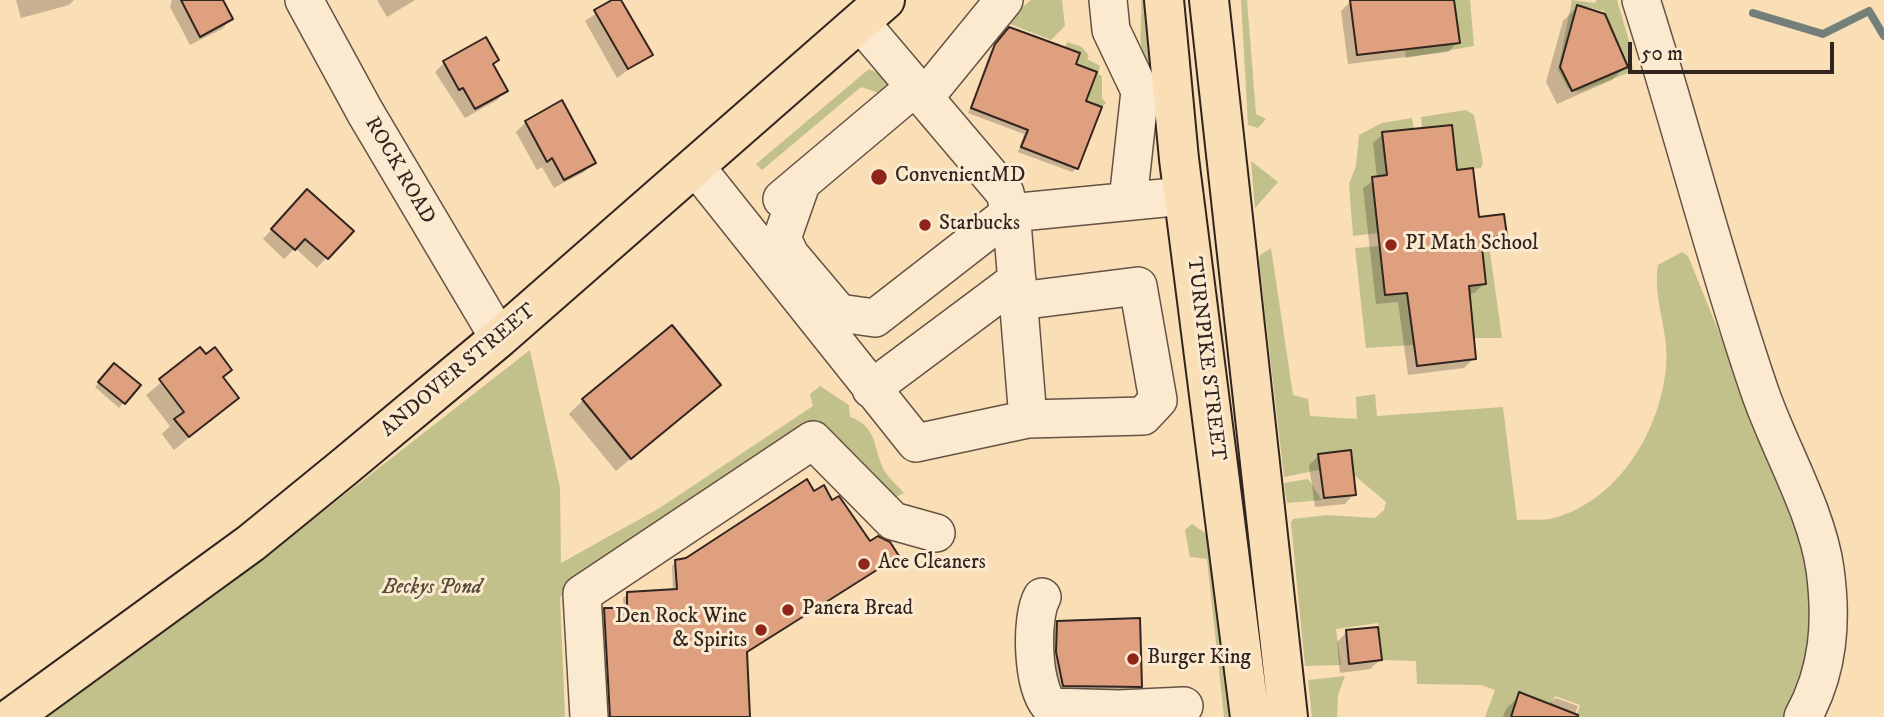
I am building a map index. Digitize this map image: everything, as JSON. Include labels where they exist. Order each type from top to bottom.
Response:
[{"type":"main road","name":"TURNPIKE STREET","points":[[1164,0],[1184,196],[1250,717]]},
{"type":"main road","name":"TURNPIKE STREET","points":[[1209,0],[1288,717]]},
{"type":"main road","name":"ANDOVER STREET","points":[[12,717],[251,543],[499,338],[873,11]]},
{"type":"street","name":"ROCK ROAD","points":[[304,0],[365,112],[499,338]]},
{"type":"street","points":[[746,230],[920,92],[1003,0]]},
{"type":"street","points":[[1108,0],[1111,30],[1140,91],[1128,201]]},
{"type":"street","points":[[1641,0],[1762,397],[1801,492],[1825,565],[1830,620],[1825,665],[1803,717]]},
{"type":"street","points":[[873,11],[920,92],[1005,193],[1010,213],[1018,290],[1028,419]]},
{"type":"street","points":[[695,166],[871,389],[916,443],[1028,419],[1143,416],[1158,400],[1138,286],[1018,290],[871,389]]},
{"type":"street","points":[[801,184],[782,238],[790,255],[839,313],[875,318],[1010,213],[1184,196]]},
{"type":"street","points":[[589,717],[582,594],[813,440],[893,521],[936,533]]},
{"type":"street","points":[[1042,597],[1035,609],[1037,684],[1043,700],[1051,707],[1107,709],[1184,706]]},
{"type":"green space","points":[[1031,0],[1062,0],[1065,26],[1051,40],[1005,22]]},
{"type":"green space","points":[[1141,0],[1147,0],[1152,65],[1147,66],[1141,42]]},
{"type":"green space","points":[[1241,0],[1247,0],[1256,114],[1266,119],[1258,128],[1248,125]]},
{"type":"green space","points":[[1454,0],[1470,0],[1474,46],[1406,58],[1405,50],[1460,43]]},
{"type":"green space","points":[[1572,0],[1594,3],[1597,0],[1617,0],[1629,41],[1633,71],[1579,92],[1573,90],[1628,67],[1604,11],[1577,5],[1560,67],[1572,89],[1568,88],[1558,70]]},
{"type":"green space","points":[[1067,42],[1082,47],[1089,56],[1087,59],[1100,66],[1098,74],[1102,76],[1102,98],[1106,103],[1102,107],[1086,101],[1097,72],[1076,64],[1080,53],[1065,48]]},
{"type":"green space","points":[[869,69],[888,78],[888,96],[861,87],[762,170],[756,164]]},
{"type":"green space","points":[[1466,110],[1474,115],[1483,163],[1481,168],[1457,170],[1452,125],[1422,128],[1421,117]]},
{"type":"green space","points":[[1412,118],[1414,129],[1382,132],[1387,175],[1372,177],[1378,233],[1353,236],[1349,184],[1356,166],[1359,135],[1382,123]]},
{"type":"green space","points":[[1251,161],[1278,182],[1255,208]]},
{"type":"green space","points":[[1481,238],[1488,238],[1502,338],[1474,338],[1469,286],[1486,284]]},
{"type":"green space","points":[[1379,246],[1385,295],[1407,293],[1414,345],[1366,348],[1355,248]]},
{"type":"green space","points":[[1271,248],[1293,395],[1308,399],[1310,416],[1357,419],[1356,397],[1375,394],[1377,416],[1503,407],[1517,520],[1550,519],[1577,509],[1598,496],[1632,460],[1655,415],[1666,367],[1666,342],[1657,290],[1658,265],[1682,252],[1688,256],[1802,537],[1817,641],[1785,717],[1576,717],[1580,705],[1555,696],[1551,705],[1520,693],[1511,717],[1485,717],[1495,690],[1481,685],[1417,684],[1416,661],[1382,660],[1378,623],[1336,629],[1341,665],[1305,666],[1291,523],[1293,519],[1327,515],[1375,518],[1384,510],[1386,502],[1354,475],[1351,450],[1318,454],[1319,470],[1284,477],[1259,261],[1260,255]]},
{"type":"green space","name":"Beckys Pond","points":[[530,350],[560,488],[561,563],[658,509],[813,406],[810,394],[820,386],[849,405],[850,417],[865,425],[884,470],[904,493],[889,500],[817,427],[598,568],[560,597],[565,717],[45,717],[221,591]]},
{"type":"green space","points":[[1308,479],[1322,500],[1287,503],[1284,483]]},
{"type":"green space","points":[[1192,524],[1208,535],[1233,717],[1224,717],[1207,559],[1190,557],[1185,530]]},
{"type":"green space","points":[[1345,676],[1338,695],[1337,717],[1312,717],[1308,680]]},
{"type":"building","points":[[181,0],[223,0],[233,19],[200,37]]},
{"type":"building","points":[[612,0],[621,0],[653,55],[628,69],[594,10]]},
{"type":"building","points":[[1350,0],[1454,0],[1460,43],[1357,55]]},
{"type":"building","points":[[1577,5],[1605,14],[1628,67],[1572,91],[1560,67]]},
{"type":"building","points":[[1009,27],[1080,53],[1076,64],[1097,72],[1086,101],[1102,107],[1078,169],[1021,147],[1028,130],[971,108],[995,44]]},
{"type":"building","points":[[486,37],[499,60],[493,64],[508,91],[475,109],[463,88],[459,90],[443,61]]},
{"type":"building","points":[[562,100],[596,163],[564,180],[552,158],[547,162],[525,121]]},
{"type":"building","points":[[1452,125],[1457,170],[1473,168],[1479,217],[1504,214],[1507,236],[1481,238],[1486,284],[1469,286],[1476,359],[1417,366],[1407,293],[1385,295],[1372,177],[1387,175],[1382,132]]},
{"type":"building","points":[[307,189],[354,231],[328,259],[305,239],[295,250],[271,229]]},
{"type":"building","points":[[672,325],[721,385],[631,459],[582,399]]},
{"type":"building","points":[[200,347],[206,354],[215,347],[232,370],[223,377],[239,398],[189,437],[174,419],[184,412],[159,379]]},
{"type":"building","points":[[114,363],[141,385],[125,404],[98,382]]},
{"type":"building","points":[[1351,450],[1356,495],[1324,498],[1318,454]]},
{"type":"building","points":[[807,479],[814,491],[824,485],[832,500],[839,496],[870,541],[878,536],[890,542],[899,556],[747,652],[750,717],[610,717],[604,608],[627,608],[627,592],[677,589],[675,560],[686,558]]},
{"type":"building","points":[[1140,618],[1142,687],[1063,686],[1056,652],[1057,621]]},
{"type":"building","points":[[1378,627],[1382,660],[1349,664],[1346,630]]},
{"type":"building","points":[[1519,692],[1578,715],[1578,717],[1511,717]]},
{"type":"waterway","points":[[1753,13],[1823,34],[1869,11],[1884,36]]},
{"type":"place","name":"ConvenientMD","points":[[879,177]]},
{"type":"place","name":"Starbucks","points":[[925,225]]},
{"type":"place","name":"PI Math School","points":[[1391,245]]},
{"type":"place","name":"Ace Cleaners","points":[[864,564]]},
{"type":"place","name":"Panera Bread","points":[[788,610]]},
{"type":"place","name":"Den Rock Wine & Spirits","points":[[761,630]]},
{"type":"place","name":"Burger King","points":[[1133,659]]}]
